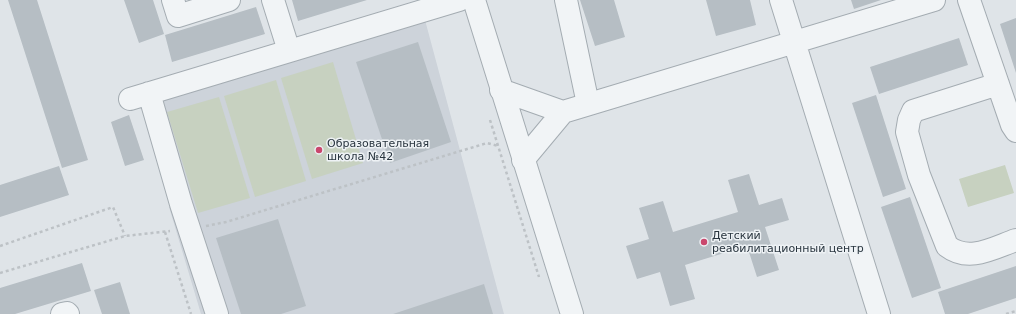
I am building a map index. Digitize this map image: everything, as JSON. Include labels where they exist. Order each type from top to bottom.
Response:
[{"type":"street","points":[[173,0],[178,16],[229,0]]},
{"type":"street","points":[[273,0],[289,51]]},
{"type":"street","points":[[217,314],[190,229],[140,96],[459,0]]},
{"type":"street","points":[[474,0],[572,314]]},
{"type":"street","points":[[566,0],[588,104]]},
{"type":"street","points":[[781,0],[879,314]]},
{"type":"street","points":[[523,160],[563,112],[934,0]]},
{"type":"street","points":[[969,0],[1012,125],[1016,131]]},
{"type":"street","points":[[998,84],[913,112],[908,120],[907,132],[919,174],[947,246],[955,252],[975,255],[1016,240]]},
{"type":"street","points":[[501,90],[563,112]]},
{"type":"street","points":[[62,314],[68,314]]},
{"type":"path","points":[[0,273],[125,236],[190,229],[226,222],[487,143],[498,146]]},
{"type":"path","points":[[0,246],[113,207],[125,236]]},
{"type":"path","points":[[165,232],[191,314]]},
{"type":"path","points":[[1006,314],[1016,311]]},
{"type":"shaded area","name":"Образовательная школа №42","points":[[425,20],[504,314],[201,314],[169,207],[192,201],[163,100]]},
{"type":"green space","points":[[333,62],[363,163],[312,179],[281,78]]},
{"type":"green space","points":[[276,80],[306,181],[255,197],[224,96]]},
{"type":"green space","points":[[219,97],[250,198],[198,213],[167,112]]},
{"type":"green space","points":[[1005,165],[1014,193],[968,207],[959,179]]},
{"type":"building","points":[[8,0],[37,0],[88,160],[62,168]]},
{"type":"building","points":[[124,0],[153,0],[164,34],[139,43]]},
{"type":"building","points":[[292,0],[367,0],[298,21]]},
{"type":"building","points":[[580,0],[614,0],[625,37],[595,46]]},
{"type":"building","points":[[706,0],[750,0],[756,25],[716,36]]},
{"type":"building","points":[[851,0],[881,0],[854,9]]},
{"type":"building","points":[[256,7],[265,34],[172,62],[165,35]]},
{"type":"building","points":[[1016,18],[1016,73],[1000,24]]},
{"type":"building","points":[[959,38],[968,65],[879,94],[870,67]]},
{"type":"building","points":[[418,42],[451,142],[390,163],[356,62]]},
{"type":"building","points":[[876,95],[906,189],[883,197],[852,103]]},
{"type":"building","points":[[129,115],[144,160],[125,166],[111,122]]},
{"type":"building","points":[[59,166],[69,195],[0,217],[0,185]]},
{"type":"building","name":"Детский реабилитационный центр","points":[[749,174],[759,205],[782,198],[789,220],[765,227],[779,270],[757,277],[747,246],[685,265],[695,299],[670,306],[660,272],[637,279],[626,246],[649,239],[639,208],[663,201],[673,232],[738,212],[728,180]]},
{"type":"building","points":[[910,197],[941,288],[912,298],[881,207]]},
{"type":"building","points":[[278,219],[306,306],[281,314],[241,314],[216,238]]},
{"type":"building","points":[[82,263],[91,291],[15,314],[0,314],[0,288]]},
{"type":"building","points":[[1016,266],[1016,298],[968,314],[945,314],[938,292]]},
{"type":"building","points":[[120,282],[130,314],[102,314],[94,290]]},
{"type":"building","points":[[484,284],[493,314],[393,314]]},
{"type":"place","name":"Образовательная школа №42","points":[[319,150]]},
{"type":"place","name":"Детский реабилитационный центр","points":[[704,242]]}]
